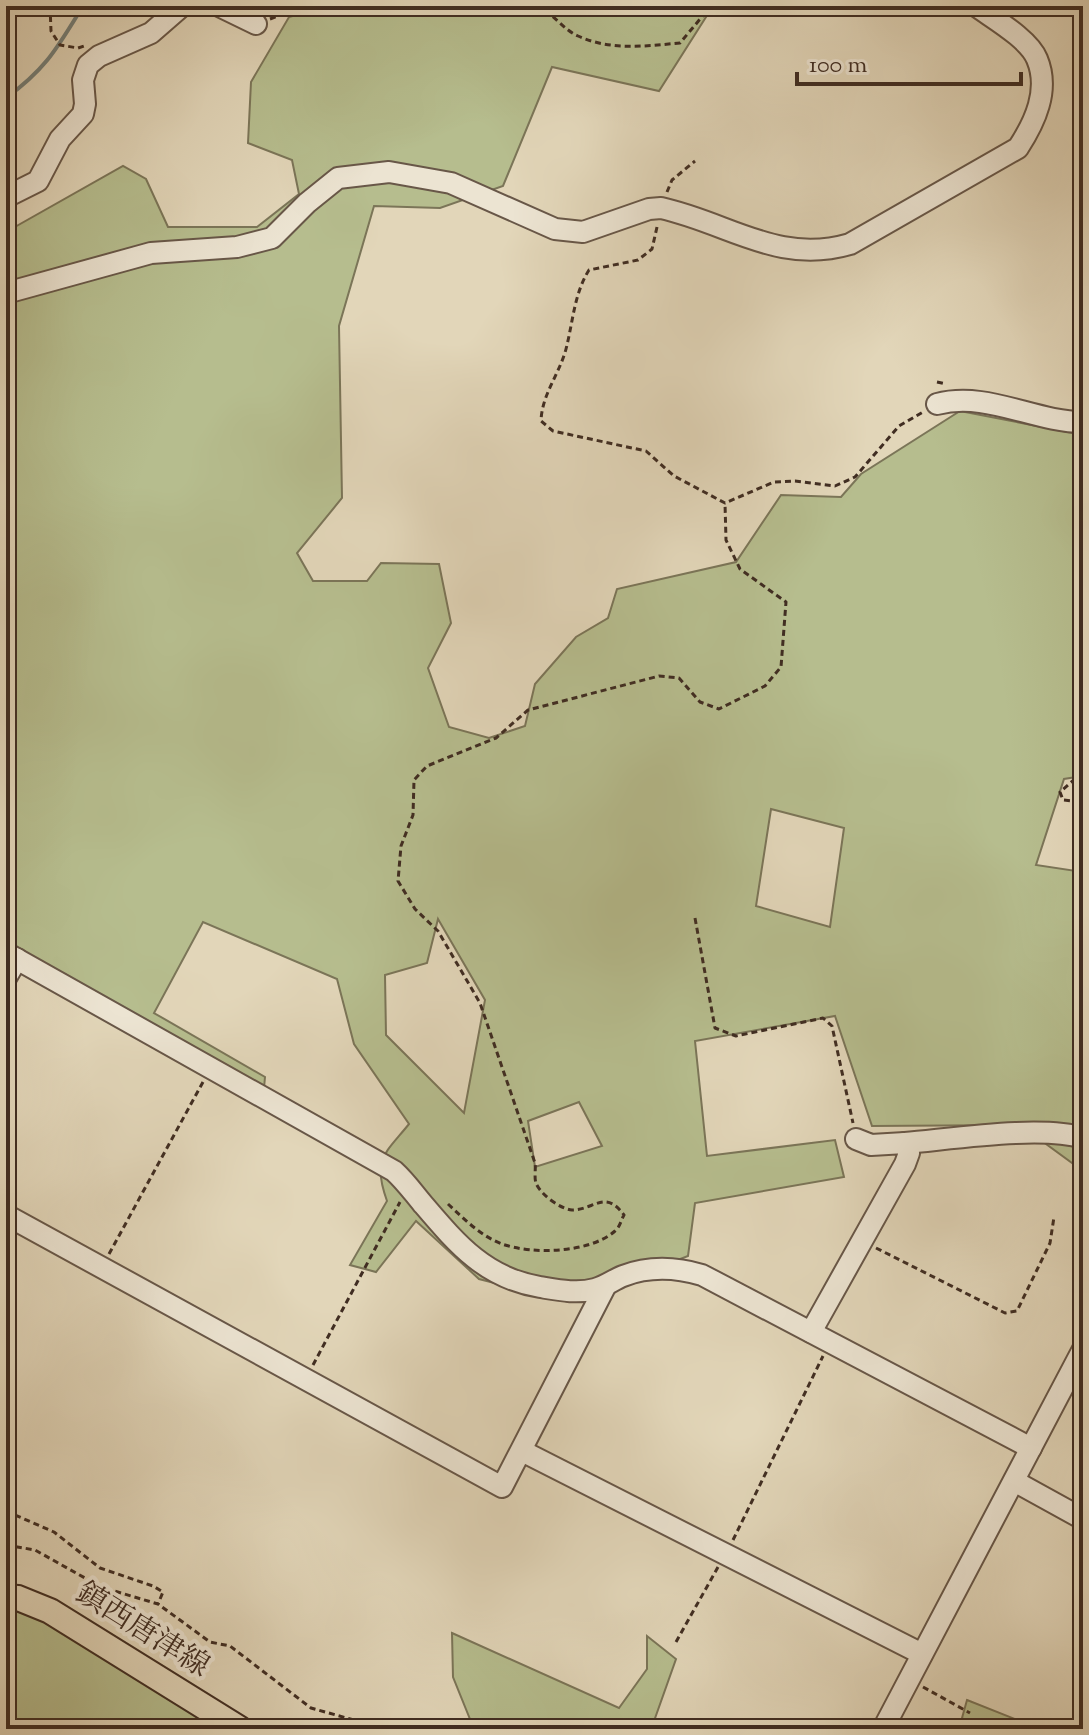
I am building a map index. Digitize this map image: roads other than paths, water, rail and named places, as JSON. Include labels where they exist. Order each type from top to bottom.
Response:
[{"type":"main road","name":"鎮西唐津線","points":[[6,1597],[18,1598],[50,1611],[240,1729]]},
{"type":"street","points":[[6,197],[38,181],[60,139],[83,114],[83,80],[88,65],[99,56],[151,33],[182,6]]},
{"type":"street","points":[[219,6],[256,24]]},
{"type":"street","points":[[6,293],[151,253],[237,247],[272,238],[338,178],[389,172],[451,183],[555,229],[583,232],[649,209],[661,208],[781,249],[826,251],[850,244],[1018,148],[1031,129],[1040,103],[1042,81],[1037,57],[1019,37],[976,6]]},
{"type":"street","points":[[937,404],[955,399],[1001,405],[1062,422],[1083,422]]},
{"type":"street","points":[[6,978],[11,956],[394,1171],[407,1182],[449,1234],[478,1262],[499,1275],[522,1284],[563,1291],[605,1287],[619,1278],[646,1269],[681,1269],[702,1275],[1031,1448]]},
{"type":"street","points":[[856,1139],[871,1145],[1023,1134],[1083,1138]]},
{"type":"street","points":[[811,1332],[905,1164],[909,1153],[905,1143]]},
{"type":"street","points":[[6,1215],[502,1487],[605,1287]]},
{"type":"street","points":[[883,1729],[1083,1349]]},
{"type":"street","points":[[522,1451],[922,1654]]},
{"type":"street","points":[[1014,1481],[1083,1519]]},
{"type":"waterway","points":[[6,98],[42,67],[83,6]]},
{"type":"waterway","points":[[593,6],[620,12],[636,6]]}]
